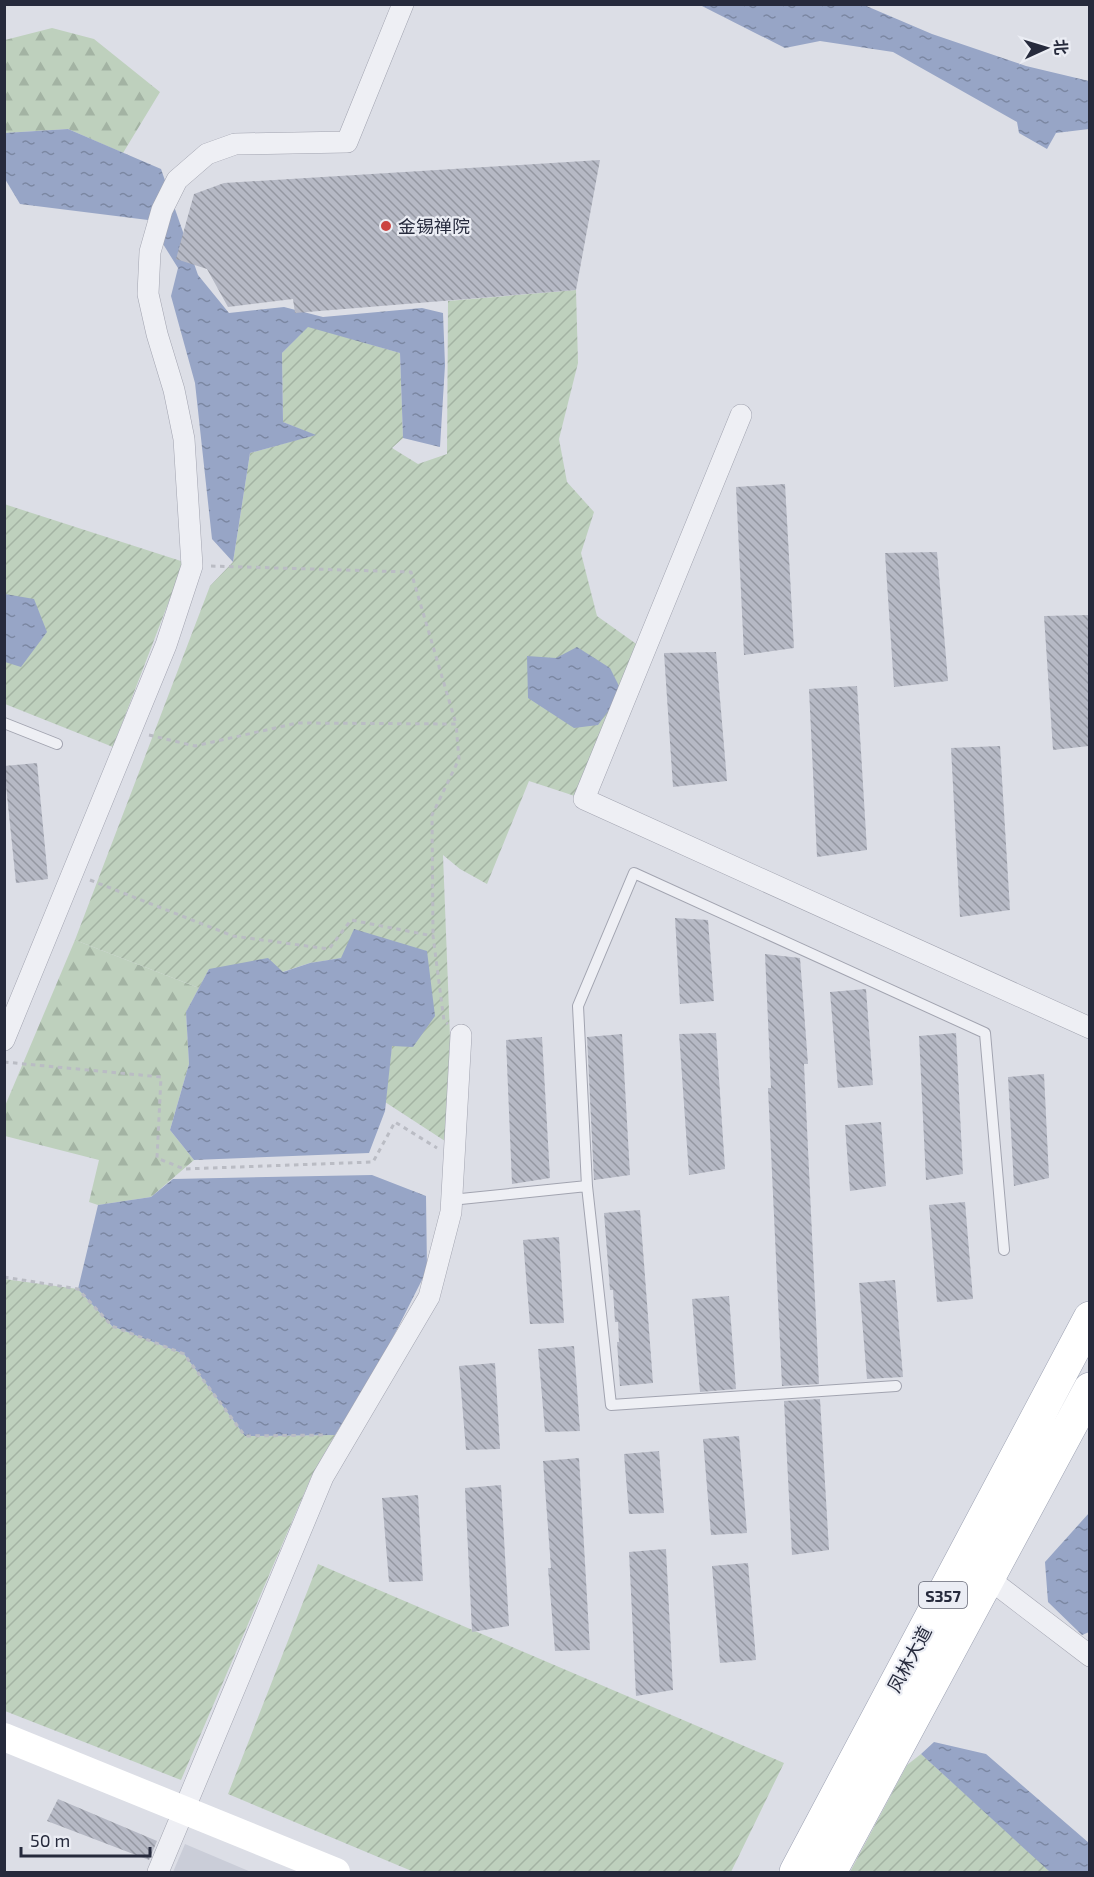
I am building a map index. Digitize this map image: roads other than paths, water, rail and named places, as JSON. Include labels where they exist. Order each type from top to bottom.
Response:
[{"type":"main road","name":"凤林大道","points":[[796,1872],[1089,1318]]},
{"type":"main road","name":"凤林大道","points":[[830,1872],[1089,1389]]},
{"type":"main road","points":[[4,1737],[182,1818],[290,1872]]},
{"type":"main road","points":[[4,1756],[336,1872]]},
{"type":"street","points":[[4,1040],[166,645],[192,566],[184,439],[174,390],[148,294],[150,252],[162,210],[177,180],[207,154],[235,144],[347,142],[403,4]]},
{"type":"street","points":[[741,415],[584,800],[1089,1028]]},
{"type":"street","points":[[158,1872],[323,1477],[429,1297],[451,1212],[461,1035]]},
{"type":"street","points":[[988,1578],[1089,1656]]},
{"type":"lane","points":[[4,723],[57,744]]},
{"type":"lane","points":[[896,1386],[610,1405],[587,1186],[578,1006],[634,873],[985,1033],[1004,1250]]},
{"type":"lane","points":[[451,1200],[587,1186]]},
{"type":"water","points":[[700,5],[864,5],[932,34],[1026,66],[1089,81],[1089,129],[1056,133],[1047,149],[1019,133],[1017,122],[893,52],[820,41],[785,48]]},
{"type":"water","points":[[68,129],[161,169],[198,275],[229,313],[284,307],[323,317],[422,308],[443,313],[445,365],[440,447],[403,438],[400,353],[308,327],[282,353],[283,422],[316,435],[250,453],[233,562],[212,539],[195,383],[171,296],[178,268],[148,220],[20,204],[5,179],[5,133]]},
{"type":"water","points":[[5,594],[34,599],[47,632],[21,667],[5,662]]},
{"type":"water","points":[[577,647],[610,668],[622,692],[598,725],[574,728],[528,698],[527,656],[556,658]]},
{"type":"water","points":[[354,929],[427,951],[435,1016],[413,1047],[392,1046],[385,1111],[369,1153],[194,1160],[170,1130],[189,1064],[186,1012],[209,969],[268,958],[283,972],[310,963],[341,958]]},
{"type":"water","points":[[372,1175],[426,1196],[427,1270],[381,1361],[335,1435],[245,1436],[184,1354],[112,1326],[78,1289],[98,1205],[151,1197],[173,1179]]},
{"type":"water","points":[[1089,1513],[1089,1632],[1082,1635],[1048,1602],[1045,1562]]},
{"type":"water","points":[[934,1742],[986,1754],[1089,1843],[1089,1872],[1050,1872],[921,1754]]},
{"type":"place","name":"金锡禅院","points":[[386,226]]}]
